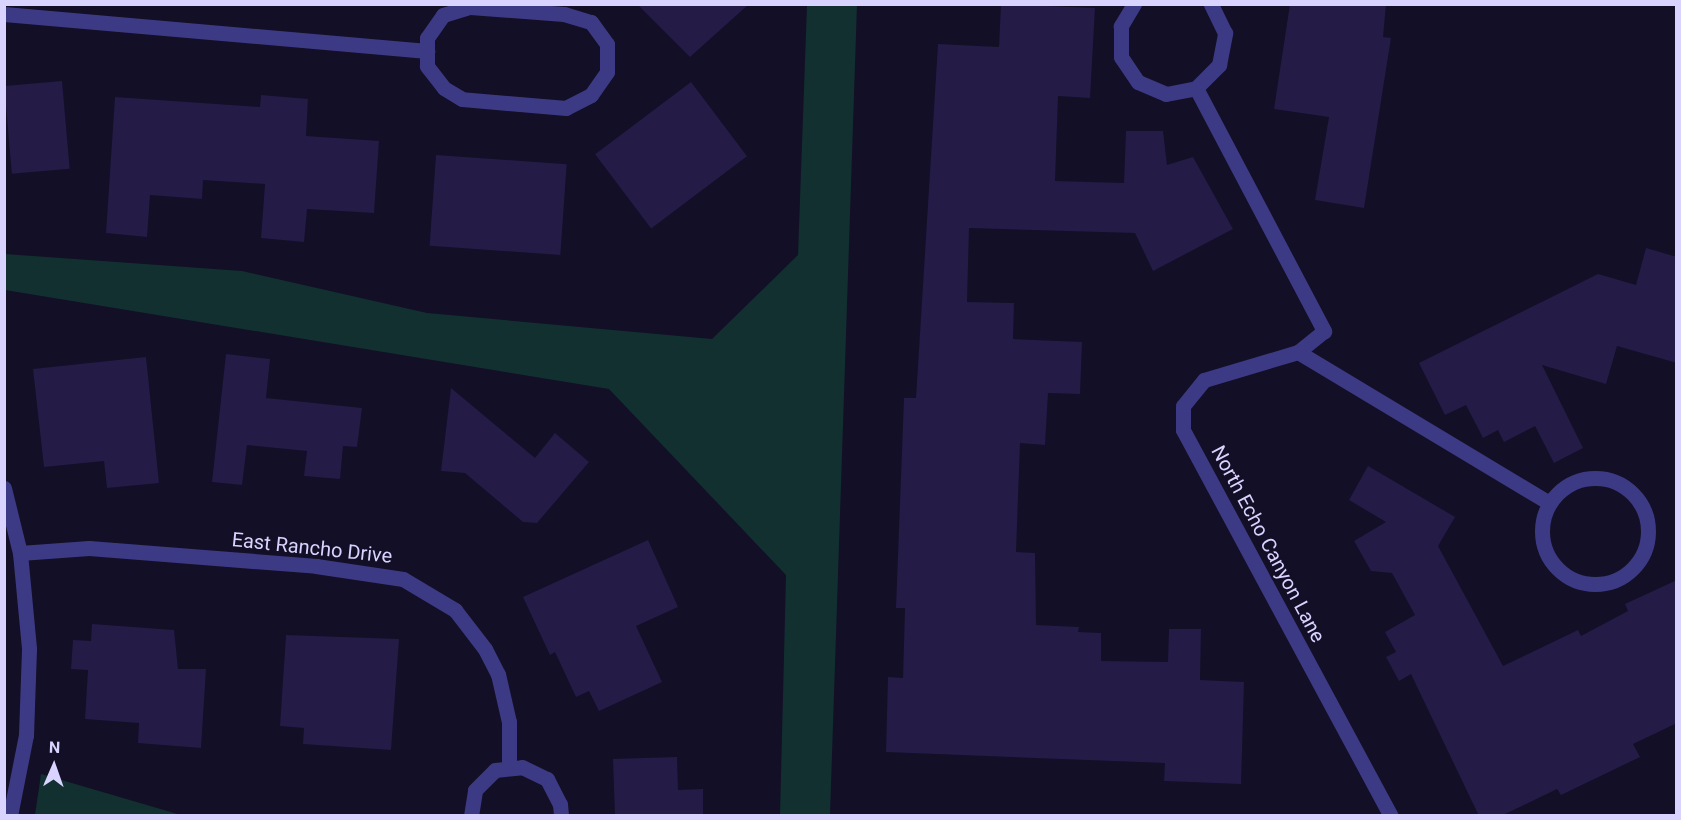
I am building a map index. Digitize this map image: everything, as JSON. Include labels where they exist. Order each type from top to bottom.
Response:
[{"type":"street","points":[[1134,4],[1120,26],[1119,42],[1128,70],[1138,82],[1159,92],[1181,93],[1196,88],[1219,65],[1225,50],[1225,33],[1211,4]]},
{"type":"street","points":[[470,7],[564,14],[591,22],[607,44],[607,72],[591,94],[566,108],[462,99],[444,88],[427,66],[426,51],[427,38],[443,15],[470,7]]},
{"type":"street","points":[[4,14],[426,51]]},
{"type":"street","name":"North Echo Canyon Lane","points":[[1196,88],[1324,330],[1298,352],[1204,380],[1183,406],[1183,430],[1391,816]]},
{"type":"street","points":[[1298,352],[1549,503]]},
{"type":"street","points":[[1585,479],[1611,480],[1627,488],[1647,518],[1643,553],[1621,577],[1606,583],[1576,580],[1562,573],[1544,548],[1541,533],[1549,503],[1561,489],[1585,479]]},
{"type":"street","points":[[4,488],[20,553],[28,606],[27,724],[10,816]]},
{"type":"street","name":"East Rancho Drive","points":[[20,553],[89,548],[316,567],[403,579],[454,610],[485,649],[498,674],[509,722],[509,768]]},
{"type":"street","points":[[471,816],[475,790],[495,770],[522,767],[547,779],[560,804],[561,816]]},
{"type":"green space","points":[[807,5],[857,5],[830,815],[780,815],[786,575],[609,389],[5,290],[5,254],[242,271],[427,313],[712,339],[798,255]]},
{"type":"green space","points":[[41,774],[181,815],[35,815]]},
{"type":"building","points":[[637,4],[749,4],[690,57]]},
{"type":"building","points":[[1001,4],[1095,8],[1090,98],[1058,96],[1055,181],[1124,183],[1126,131],[1163,131],[1167,165],[1193,157],[1233,229],[1153,271],[1135,233],[969,228],[967,302],[1014,303],[1013,339],[1082,342],[1080,394],[1048,393],[1045,445],[1020,443],[1016,552],[1035,553],[1036,625],[1079,627],[1078,632],[1101,633],[1101,661],[1168,662],[1169,629],[1201,629],[1200,680],[1244,682],[1241,784],[1164,781],[1165,763],[886,752],[888,677],[903,678],[905,608],[896,608],[904,398],[916,398],[938,44],[999,47]]},
{"type":"building","points":[[1290,4],[1386,4],[1383,37],[1391,38],[1364,208],[1315,200],[1329,117],[1274,109]]},
{"type":"building","points":[[62,81],[70,169],[12,174],[4,86]]},
{"type":"building","points":[[691,82],[747,156],[651,228],[595,154]]},
{"type":"building","points":[[261,95],[308,99],[306,136],[379,141],[374,213],[307,209],[304,242],[261,238],[265,184],[203,180],[202,199],[150,195],[147,237],[106,233],[115,97],[260,107]]},
{"type":"building","points":[[436,155],[567,164],[560,255],[430,246]]},
{"type":"building","points":[[1646,248],[1677,257],[1677,363],[1617,346],[1606,384],[1542,365],[1583,448],[1554,463],[1535,426],[1504,442],[1498,430],[1483,438],[1466,405],[1445,415],[1419,363],[1598,274],[1636,285]]},
{"type":"building","points":[[226,354],[270,359],[266,398],[362,408],[357,447],[343,446],[340,479],[304,476],[307,451],[247,445],[242,485],[212,482]]},
{"type":"building","points":[[146,357],[159,483],[107,488],[104,461],[44,467],[33,369]]},
{"type":"building","points":[[451,388],[535,458],[555,433],[589,462],[537,523],[523,522],[465,473],[441,471]]},
{"type":"building","points":[[1368,466],[1455,517],[1438,546],[1503,666],[1578,630],[1581,636],[1628,611],[1625,604],[1677,580],[1677,723],[1633,744],[1640,757],[1561,795],[1557,789],[1501,816],[1479,816],[1411,674],[1399,681],[1386,657],[1396,652],[1385,632],[1415,615],[1392,573],[1371,571],[1354,541],[1386,522],[1349,500]]},
{"type":"building","points":[[648,540],[678,607],[636,626],[662,682],[599,711],[589,691],[576,697],[555,652],[550,655],[523,597]]},
{"type":"building","points":[[92,624],[174,630],[178,669],[206,669],[201,748],[138,743],[139,723],[85,719],[88,670],[71,669],[73,640],[91,641]]},
{"type":"building","points":[[286,635],[399,639],[391,750],[303,744],[304,728],[280,726]]},
{"type":"building","points":[[677,757],[678,790],[703,789],[703,816],[615,816],[613,759]]}]
